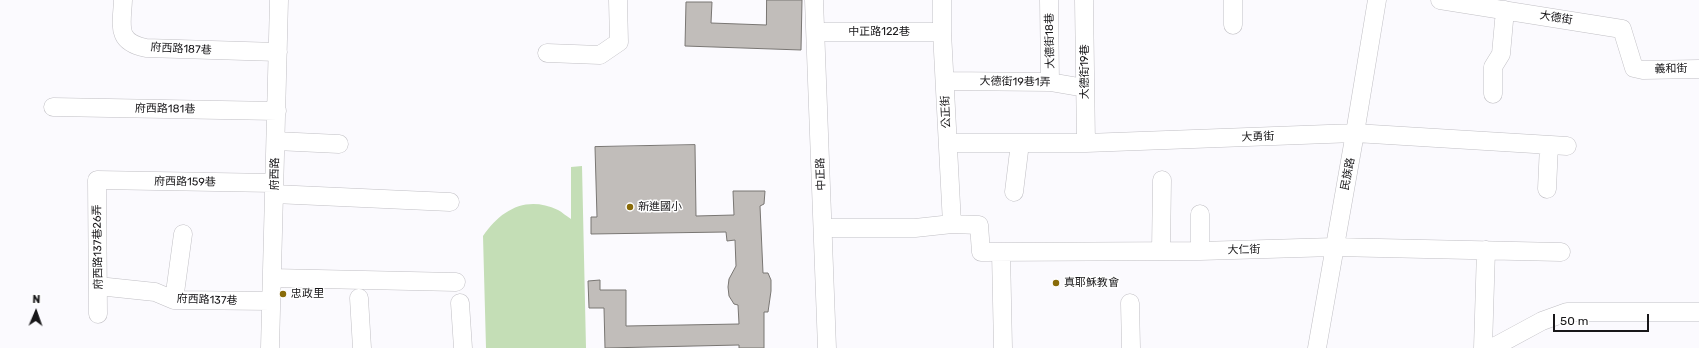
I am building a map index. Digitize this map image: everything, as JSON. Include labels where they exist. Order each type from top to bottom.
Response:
[{"type":"street","name":"府西路187巷","points":[[123,0],[123,35],[126,41],[135,46],[154,48],[278,52]]},
{"type":"street","name":"府西路","points":[[270,348],[279,0]]},
{"type":"street","points":[[547,53],[600,55],[619,42],[618,0]]},
{"type":"street","name":"中正路","points":[[814,0],[823,228],[824,304],[827,348]]},
{"type":"street","name":"公正街","points":[[942,0],[942,32],[952,224]]},
{"type":"street","name":"大德街18巷","points":[[1049,0],[1050,82]]},
{"type":"street","name":"大德街19巷","points":[[1084,0],[1086,143]]},
{"type":"street","points":[[1233,0],[1233,25]]},
{"type":"street","name":"民族路","points":[[1317,348],[1355,133],[1376,0]]},
{"type":"street","name":"大德街","points":[[1440,0],[1622,29],[1634,68],[1643,70]]},
{"type":"street","points":[[1493,94],[1493,68],[1502,54],[1505,10]]},
{"type":"street","name":"中正路122巷","points":[[816,32],[942,32]]},
{"type":"street","name":"義和街","points":[[1643,70],[1699,69]]},
{"type":"street","name":"大德街19巷1弄","points":[[945,81],[1050,82],[1085,88]]},
{"type":"street","name":"府西路181巷","points":[[53,107],[277,111]]},
{"type":"street","name":"大勇街","points":[[948,143],[1086,143],[1355,133],[1567,146]]},
{"type":"street","points":[[276,141],[340,144]]},
{"type":"street","points":[[1014,192],[1020,143]]},
{"type":"street","points":[[1547,189],[1549,145]]},
{"type":"street","name":"府西路159巷","points":[[97,180],[274,189],[450,202]]},
{"type":"street","name":"府西路137巷26弄","points":[[97,180],[98,314]]},
{"type":"street","points":[[1161,251],[1162,180]]},
{"type":"street","points":[[1200,214],[1200,251]]},
{"type":"street","points":[[823,228],[915,228],[952,224]]},
{"type":"street","name":"大仁街","points":[[952,224],[979,226],[981,252],[1200,251],[1334,247],[1561,252]]},
{"type":"street","points":[[174,300],[183,234]]},
{"type":"street","points":[[1483,348],[1486,250]]},
{"type":"street","points":[[1001,252],[1003,348]]},
{"type":"street","points":[[272,278],[456,282]]},
{"type":"street","name":"府西路137巷","points":[[98,286],[155,292],[174,300],[271,301]]},
{"type":"street","points":[[359,298],[362,348]]},
{"type":"street","points":[[460,303],[463,348]]},
{"type":"street","points":[[1130,303],[1130,348]]},
{"type":"street","points":[[1492,348],[1542,321],[1567,312],[1699,312]]},
{"type":"green space","points":[[582,166],[586,348],[486,348],[483,236],[506,212],[525,205],[535,204],[546,206],[558,210],[571,219],[571,167]]},
{"type":"building","points":[[767,0],[802,0],[801,50],[685,46],[686,2],[712,2],[711,23],[766,25]]},
{"type":"building","points":[[695,145],[696,216],[734,215],[733,191],[765,191],[764,204],[760,206],[763,273],[768,273],[771,280],[771,291],[768,312],[764,312],[764,348],[739,348],[739,345],[605,348],[604,308],[589,308],[588,281],[600,280],[600,290],[626,290],[626,326],[739,324],[738,305],[734,304],[729,296],[728,287],[729,279],[736,266],[735,240],[727,241],[726,232],[591,234],[591,217],[597,217],[595,147]]},
{"type":"place","name":"新進國小","points":[[630,207]]},
{"type":"place","name":"真耶穌教會","points":[[1056,283]]},
{"type":"place","name":"忠政里","points":[[283,294]]}]
